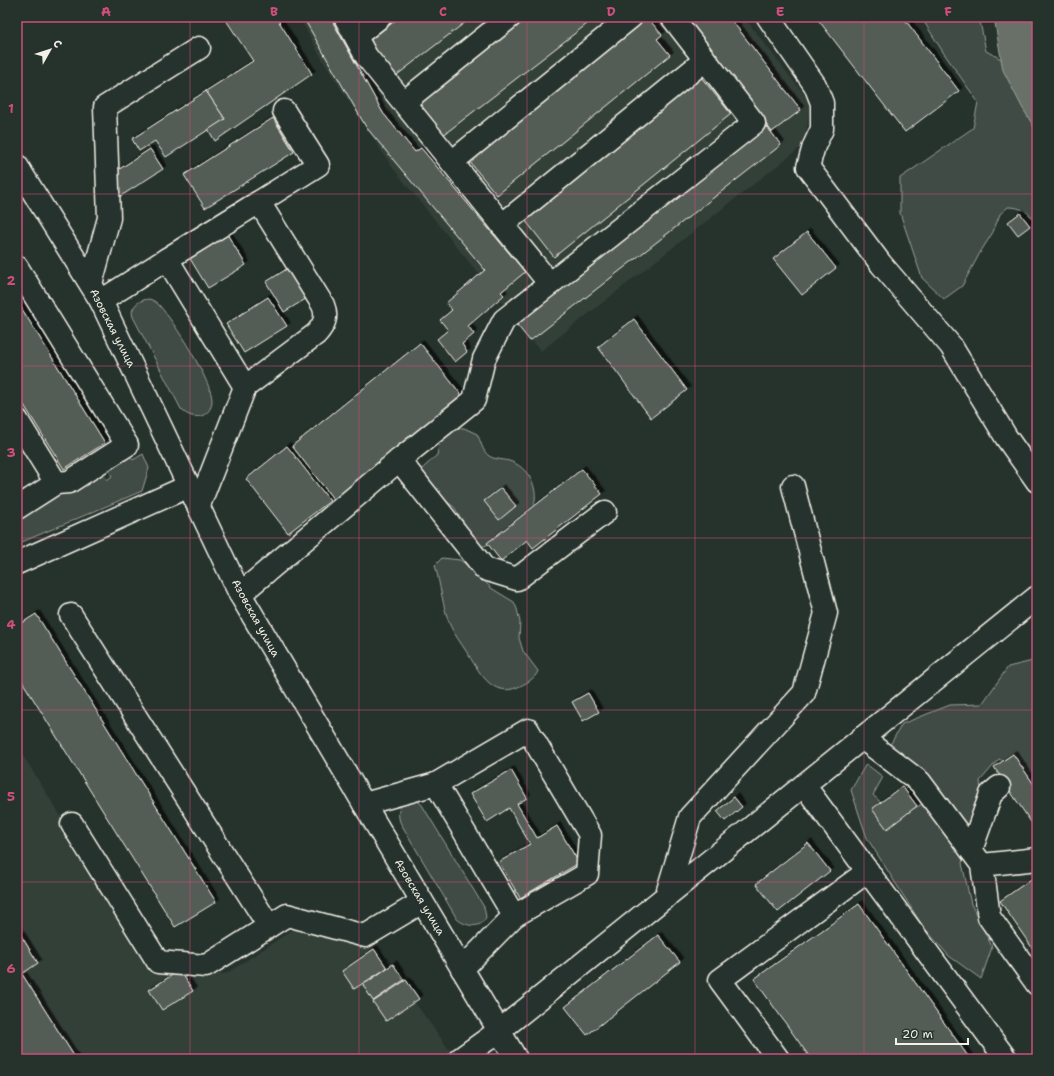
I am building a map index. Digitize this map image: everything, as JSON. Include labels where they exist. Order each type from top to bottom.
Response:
[{"type":"street","points":[[380,17],[350,26],[366,56],[550,284]]},
{"type":"street","points":[[404,102],[510,17]]},
{"type":"street","points":[[452,162],[632,17]]},
{"type":"street","points":[[240,594],[399,460],[474,400],[484,359],[504,320],[754,123],[672,17]]},
{"type":"street","points":[[768,17],[815,85],[822,103],[822,129],[814,146],[808,167],[881,264],[950,346],[1006,437],[1037,481]]},
{"type":"street","points":[[96,292],[109,218],[105,107],[199,48]]},
{"type":"street","points":[[502,225],[705,60]]},
{"type":"street","points":[[96,292],[167,259],[318,165],[284,111]]},
{"type":"street","name":"Азовская улица","points":[[17,166],[96,292],[240,594],[516,1059]]},
{"type":"street","points":[[17,563],[194,496],[245,387],[316,334],[321,328],[325,320],[326,312],[323,305],[259,202]]},
{"type":"street","points":[[167,259],[245,387]]},
{"type":"street","points":[[17,267],[127,445],[69,482],[56,483],[17,508]]},
{"type":"street","points":[[17,420],[56,483]]},
{"type":"street","points":[[399,460],[485,569],[517,579],[605,512]]},
{"type":"street","points":[[666,897],[690,816],[804,693],[826,613],[793,486]]},
{"type":"street","points":[[460,1059],[499,1031],[1037,597]]},
{"type":"street","points":[[71,615],[268,926]]},
{"type":"street","points":[[364,804],[436,784],[528,730],[590,835],[587,874],[514,916],[462,969]]},
{"type":"street","points":[[862,738],[920,782],[977,858]]},
{"type":"street","points":[[436,784],[514,916]]},
{"type":"street","points":[[804,785],[1006,1059]]},
{"type":"street","points":[[999,787],[991,794],[977,858],[989,916],[1037,984]]},
{"type":"street","points":[[72,824],[158,962],[206,966],[287,915],[365,936],[422,902]]},
{"type":"street","points":[[977,858],[1037,859]]},
{"type":"street","points":[[778,1059],[720,980],[868,871]]},
{"type":"shaded area","points":[[299,17],[744,17],[810,102],[805,144],[541,351],[392,167],[323,61]]},
{"type":"shaded area","points":[[921,17],[979,17],[986,51],[1037,78],[1037,223],[1031,216],[1021,209],[1008,207],[1000,214],[993,232],[962,286],[944,299],[922,278],[900,213],[900,178],[973,128],[978,102],[943,52]]},
{"type":"shaded area","points":[[994,17],[1037,17],[1037,132],[1003,70]]},
{"type":"shaded area","points":[[149,299],[159,305],[173,324],[191,352],[206,381],[211,392],[212,401],[211,407],[204,415],[190,415],[181,409],[133,317],[132,312],[136,304],[143,300]]},
{"type":"shaded area","points":[[458,428],[464,428],[477,434],[483,449],[489,456],[518,465],[528,475],[534,488],[535,501],[533,508],[489,544],[479,547],[454,507],[442,498],[422,474],[422,469],[437,455],[440,440],[450,431]]},
{"type":"shaded area","points":[[131,450],[134,454],[130,456],[133,460],[143,454],[149,468],[142,491],[22,542],[17,542],[17,515],[100,469],[107,480],[112,476],[106,466]]},
{"type":"shaded area","points":[[442,558],[460,560],[475,571],[491,588],[514,602],[520,622],[519,638],[523,651],[538,671],[537,674],[530,680],[509,690],[500,689],[493,686],[486,680],[453,632],[450,625],[443,603],[435,565]]},
{"type":"shaded area","points":[[1037,660],[1037,795],[1019,769],[999,759],[980,781],[983,808],[971,832],[962,863],[971,904],[992,947],[981,979],[949,956],[922,925],[867,838],[851,790],[866,764],[883,777],[873,795],[896,817],[927,802],[886,752],[902,724],[950,705],[982,704],[1008,667]]},
{"type":"shaded area","points":[[17,746],[157,970],[226,974],[295,928],[376,949],[456,1059],[17,1059]]},
{"type":"shaded area","points":[[417,800],[422,805],[484,907],[486,917],[480,924],[473,926],[468,925],[457,919],[400,822],[400,808],[408,802]]},
{"type":"building","points":[[224,17],[276,17],[312,74],[215,141],[208,129],[225,119],[206,91],[253,61]]},
{"type":"building","points":[[303,17],[330,17],[383,113],[415,152],[421,148],[525,272],[501,292],[504,295],[468,326],[474,334],[462,344],[467,352],[455,362],[437,339],[448,330],[440,320],[452,310],[446,303],[485,270],[366,127]]},
{"type":"building","points":[[400,17],[472,17],[393,78],[366,43]]},
{"type":"building","points":[[525,17],[596,17],[442,136],[415,102]]},
{"type":"building","points":[[645,17],[647,17],[662,35],[657,39],[670,55],[497,195],[469,161]]},
{"type":"building","points":[[685,17],[729,17],[801,110],[772,132]]},
{"type":"building","points":[[816,17],[903,17],[959,91],[905,132]]},
{"type":"building","points":[[701,77],[731,114],[554,257],[525,220]]},
{"type":"building","points":[[206,91],[225,119],[166,157],[155,141],[139,151],[132,139]]},
{"type":"building","points":[[273,118],[294,152],[205,208],[184,175]]},
{"type":"building","points":[[765,124],[781,145],[530,341],[513,320]]},
{"type":"building","points":[[150,149],[163,169],[113,201],[115,172]]},
{"type":"building","points":[[1020,213],[1030,226],[1018,235],[1008,222]]},
{"type":"building","points":[[807,232],[836,268],[802,295],[773,259]]},
{"type":"building","points":[[227,234],[246,265],[208,288],[189,257]]},
{"type":"building","points":[[290,267],[309,297],[284,312],[266,282]]},
{"type":"building","points":[[268,297],[287,326],[244,353],[226,324]]},
{"type":"building","points":[[17,301],[105,443],[64,469],[17,394]]},
{"type":"building","points":[[634,319],[687,390],[651,418],[598,347]]},
{"type":"building","points":[[420,343],[464,398],[334,500],[292,446]]},
{"type":"building","points":[[287,446],[330,501],[288,533],[246,479]]},
{"type":"building","points":[[582,469],[602,494],[533,548],[527,540],[501,561],[487,543]]},
{"type":"building","points":[[501,488],[516,506],[499,520],[484,501]]},
{"type":"building","points":[[36,614],[216,902],[175,927],[17,673],[17,626]]},
{"type":"building","points":[[588,693],[599,712],[583,721],[572,702]]},
{"type":"building","points":[[1013,754],[1037,789],[1037,831],[994,767]]},
{"type":"building","points":[[511,770],[527,798],[517,804],[537,838],[557,826],[579,863],[520,898],[499,862],[530,844],[509,808],[487,822],[470,794]]},
{"type":"building","points":[[902,786],[917,806],[887,829],[872,809]]},
{"type":"building","points":[[734,797],[742,807],[725,821],[717,811]]},
{"type":"building","points":[[808,843],[830,871],[778,912],[756,884]]},
{"type":"building","points":[[1037,875],[1037,955],[1000,901]]},
{"type":"building","points":[[859,904],[970,1059],[811,1059],[754,979]]},
{"type":"building","points":[[17,929],[38,963],[22,974],[76,1059],[17,1059]]},
{"type":"building","points":[[658,935],[680,962],[587,1035],[565,1007]]},
{"type":"building","points":[[374,949],[387,968],[354,989],[342,971]]},
{"type":"building","points":[[393,964],[404,980],[373,1001],[363,985]]},
{"type":"building","points":[[180,970],[193,991],[162,1010],[149,990]]},
{"type":"building","points":[[406,980],[419,999],[386,1021],[373,1002]]}]
